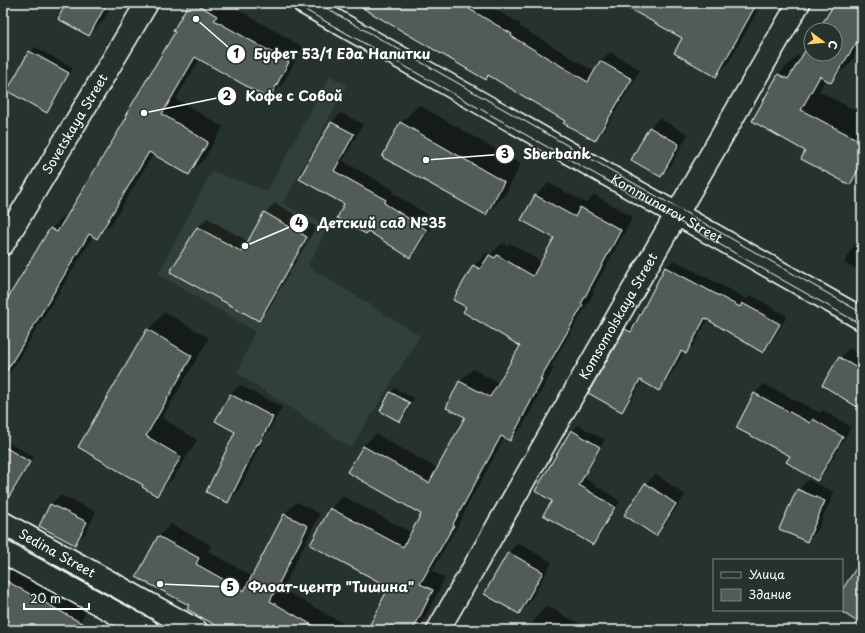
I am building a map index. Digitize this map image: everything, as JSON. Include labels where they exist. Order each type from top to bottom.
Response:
[{"type":"street","name":"Sovetskaya Street","points":[[3,244],[147,3]]},
{"type":"street","name":"Kommunarov Street","points":[[304,3],[862,319]]},
{"type":"street","name":"Komsomolskaya Street","points":[[438,630],[799,3]]},
{"type":"street","name":"Sedina Street","points":[[3,523],[196,630]]},
{"type":"street","name":"Sedina Street","points":[[3,552],[147,630]]},
{"type":"shaded area","points":[[330,76],[347,85],[283,204],[328,226],[308,266],[420,336],[351,448],[237,373],[255,331],[158,274],[212,171],[267,191]]},
{"type":"building","points":[[66,3],[107,3],[89,36],[58,19]]},
{"type":"building","points":[[189,3],[195,3],[217,16],[214,20],[289,62],[269,99],[195,57],[162,114],[208,142],[189,175],[149,152],[97,239],[89,234],[3,377],[3,306],[50,228],[57,232],[127,117],[125,116],[175,32],[173,31]]},
{"type":"building","points":[[354,3],[459,3],[512,34],[511,36],[588,82],[600,61],[632,79],[595,141],[563,123],[565,121],[488,75],[486,80]]},
{"type":"building","points":[[619,3],[757,3],[716,77],[674,53],[682,38]]},
{"type":"building","points":[[835,3],[862,3],[862,34],[831,83],[820,76],[801,110],[862,142],[862,163],[850,185],[801,159],[805,151],[752,121],[778,74],[788,79],[803,54],[803,62],[843,62],[843,22],[823,22]]},
{"type":"building","points":[[29,51],[69,73],[47,113],[7,91]]},
{"type":"building","points":[[331,122],[354,134],[334,171],[386,200],[384,203],[427,230],[410,258],[368,231],[366,234],[337,218],[344,204],[299,179]]},
{"type":"building","points":[[400,122],[504,182],[486,215],[382,157]]},
{"type":"building","points":[[649,127],[679,144],[661,177],[631,160]]},
{"type":"building","points":[[535,195],[575,217],[580,207],[621,230],[581,304],[583,305],[540,379],[542,380],[510,441],[501,436],[453,524],[454,525],[420,584],[433,590],[413,630],[367,630],[389,587],[310,545],[330,508],[403,547],[421,514],[347,472],[363,446],[429,483],[465,417],[446,408],[459,381],[490,397],[520,346],[463,312],[466,307],[453,300],[473,265],[480,269],[489,255],[495,258],[497,255],[533,276],[554,238],[521,220]]},
{"type":"building","points":[[264,212],[307,237],[259,321],[170,272],[197,227],[242,252]]},
{"type":"building","points":[[665,267],[740,307],[742,303],[780,324],[763,353],[705,318],[686,354],[681,351],[659,391],[640,380],[622,412],[588,393],[625,329],[631,332]]},
{"type":"building","points":[[147,329],[192,356],[146,436],[181,457],[157,496],[142,487],[143,485],[78,447]]},
{"type":"building","points":[[839,357],[862,371],[862,410],[822,385]]},
{"type":"building","points":[[390,392],[410,403],[400,422],[380,411]]},
{"type":"building","points":[[754,393],[810,423],[813,419],[843,437],[817,481],[786,462],[790,456],[736,428]]},
{"type":"building","points":[[230,394],[273,417],[259,444],[257,444],[228,503],[206,492],[235,432],[215,421]]},
{"type":"building","points":[[571,430],[600,447],[579,485],[615,507],[593,545],[543,515],[552,501],[535,491]]},
{"type":"building","points":[[3,446],[30,462],[3,507]]},
{"type":"building","points":[[645,483],[676,504],[656,536],[624,515]]},
{"type":"building","points":[[797,489],[825,501],[807,542],[779,529]]},
{"type":"building","points":[[50,504],[87,522],[75,545],[39,526]]},
{"type":"building","points":[[284,514],[308,526],[270,601],[321,630],[224,630],[187,609],[189,605],[136,577],[158,536],[199,558],[196,564],[244,591]]},
{"type":"building","points":[[508,552],[543,572],[519,614],[484,594]]},
{"type":"building","points":[[862,559],[862,625],[842,612],[843,588]]},
{"type":"building","points":[[3,579],[94,630],[3,630]]},
{"type":"tram line","points":[[293,3],[862,325]]},
{"type":"tram line","points":[[317,3],[862,313]]},
{"type":"place","name":"Буфет 53/1 Еда Напитки","points":[[196,19]]},
{"type":"place","name":"Кофе с Совой","points":[[144,113]]},
{"type":"place","name":"Sberbank","points":[[426,160]]},
{"type":"place","name":"Детский сад №35","points":[[245,246]]},
{"type":"place","name":"Флоат-центр \"Тишина\"","points":[[160,584]]}]
